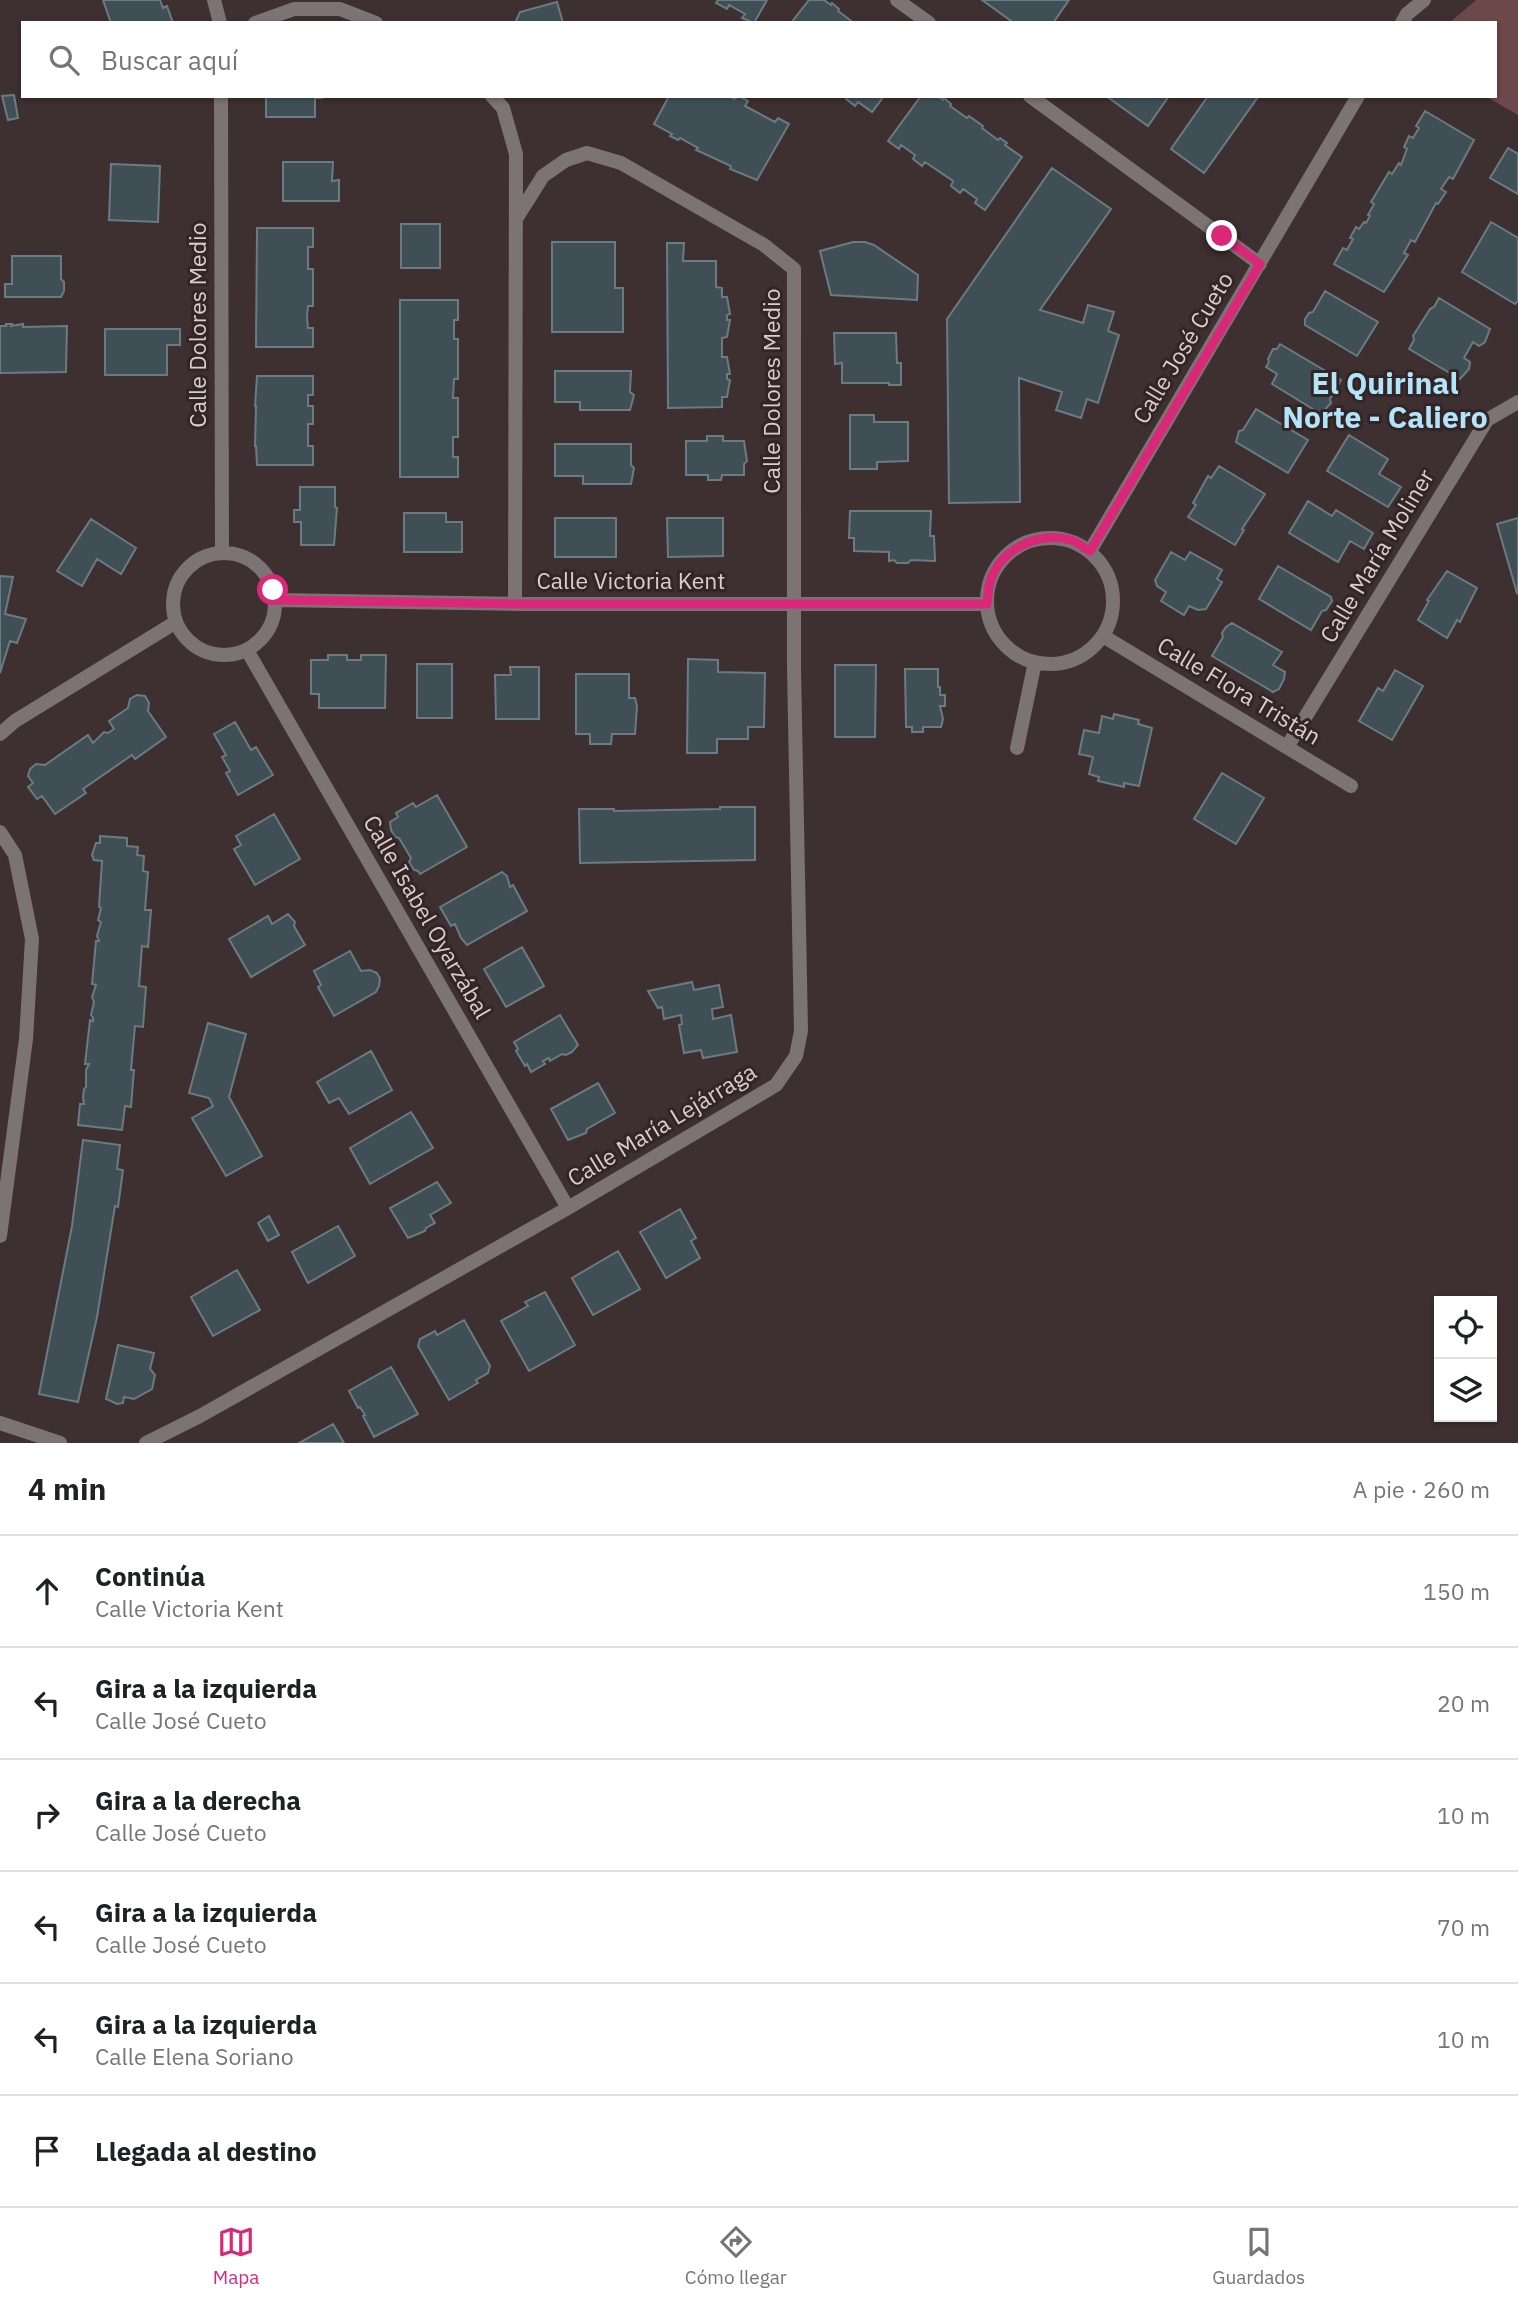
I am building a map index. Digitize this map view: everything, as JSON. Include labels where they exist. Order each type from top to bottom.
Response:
[{"type":"street","points":[[214,0],[219,21]]},
{"type":"street","points":[[897,0],[926,21]]},
{"type":"street","points":[[1403,21],[1407,14],[1424,0]]},
{"type":"street","points":[[261,21],[294,9],[340,9],[371,21]]},
{"type":"street","name":"Calle Dolores Medio","points":[[221,98],[222,553]]},
{"type":"street","points":[[494,98],[503,108],[516,153],[515,603]]},
{"type":"street","points":[[1033,98],[1260,264]]},
{"type":"street","name":"Calle José Cueto","points":[[1090,551],[1357,98]]},
{"type":"street","name":"Calle Dolores Medio","points":[[516,219],[543,176],[566,160],[587,153],[621,163],[764,245],[794,269],[795,603]]},
{"type":"street","name":"Calle María Moliner","points":[[1287,747],[1487,420],[1518,402]]},
{"type":"street","points":[[1043,537],[1071,540],[1090,551],[1105,568],[1113,589],[1112,615],[1103,636],[1087,653],[1067,662],[1035,662],[1012,652],[997,635],[987,604],[990,581],[1000,562],[1022,544],[1043,537]]},
{"type":"street","points":[[222,553],[247,558],[261,568],[273,590],[275,600],[273,617],[267,631],[255,645],[229,655],[209,653],[183,636],[176,622],[173,596],[178,579],[193,562],[204,556],[222,553]]},
{"type":"street","name":"Calle Victoria Kent","points":[[275,600],[987,604]]},
{"type":"street","name":"Calle María Lejárraga","points":[[145,1443],[200,1416],[568,1208],[776,1085],[796,1056],[801,1031],[795,603]]},
{"type":"street","points":[[0,734],[176,622]]},
{"type":"street","name":"Calle Flora Tristán","points":[[1103,636],[1351,786]]},
{"type":"street","name":"Calle Isabel Oyarzábal","points":[[247,650],[568,1208]]},
{"type":"street","points":[[1017,748],[1035,662]]},
{"type":"street","points":[[0,832],[15,855],[32,939],[26,1040],[0,1236]]},
{"type":"street","points":[[0,1423],[60,1443]]},
{"type":"shaded area","points":[[1476,0],[1518,0],[1518,115],[1488,98],[1497,98],[1497,21],[1451,21]]},
{"type":"building","points":[[103,0],[160,0],[163,8],[167,6],[172,21],[110,21]]},
{"type":"building","points":[[718,0],[767,0],[755,21],[742,18],[745,14],[729,5],[727,9],[716,3]]},
{"type":"building","points":[[809,0],[824,0],[831,5],[832,3],[851,21],[793,21]]},
{"type":"building","points":[[982,0],[1069,0],[1054,21],[1011,21]]},
{"type":"building","points":[[557,2],[562,21],[516,21],[520,12]]},
{"type":"building","points":[[14,95],[18,118],[8,120],[2,96]]},
{"type":"building","points":[[266,98],[315,98],[315,117],[266,117]]},
{"type":"building","points":[[668,98],[743,98],[748,101],[745,106],[775,122],[778,118],[789,124],[757,180],[730,169],[731,166],[696,150],[698,148],[680,138],[678,140],[670,136],[672,134],[654,124]]},
{"type":"building","points":[[882,98],[872,112],[858,102],[855,106],[846,99]]},
{"type":"building","points":[[920,98],[944,98],[950,106],[967,118],[969,116],[1022,157],[985,210],[975,203],[977,199],[963,189],[960,193],[951,186],[953,181],[925,162],[922,166],[913,159],[915,155],[901,145],[899,149],[888,141]]},
{"type":"building","points":[[1109,98],[1168,98],[1148,126]]},
{"type":"building","points":[[1207,98],[1257,98],[1204,173],[1171,149]]},
{"type":"building","points":[[1425,111],[1474,140],[1453,179],[1449,177],[1441,189],[1446,192],[1438,204],[1436,203],[1415,242],[1411,240],[1404,253],[1408,255],[1384,292],[1334,264],[1343,248],[1347,250],[1356,227],[1359,229],[1366,223],[1374,204],[1371,202],[1389,172],[1392,174],[1399,163],[1401,165],[1407,149],[1404,147],[1409,136],[1413,138],[1419,128],[1416,126]]},
{"type":"building","points":[[1508,148],[1518,154],[1518,194],[1490,178]]},
{"type":"building","points":[[283,162],[333,162],[332,181],[339,180],[339,201],[283,201]]},
{"type":"building","points":[[111,164],[160,166],[158,222],[109,220]]},
{"type":"building","points":[[1052,168],[1111,209],[1040,310],[1083,323],[1088,305],[1114,312],[1108,331],[1119,335],[1098,403],[1087,399],[1081,418],[1056,410],[1062,392],[1019,378],[1020,502],[949,503],[947,319]]},
{"type":"building","points":[[1491,222],[1518,238],[1518,301],[1515,304],[1462,272]]},
{"type":"building","points":[[401,224],[440,224],[440,268],[401,268]]},
{"type":"building","points":[[257,228],[313,228],[313,247],[308,247],[308,269],[313,269],[313,306],[308,306],[307,317],[308,328],[313,328],[313,347],[256,347]]},
{"type":"building","points":[[552,242],[615,242],[615,288],[623,288],[623,332],[552,332]]},
{"type":"building","points":[[853,242],[874,245],[918,275],[917,300],[831,295],[820,251]]},
{"type":"building","points":[[667,243],[684,243],[683,261],[716,261],[716,287],[722,288],[722,297],[727,297],[730,314],[727,315],[727,320],[730,320],[727,337],[722,338],[722,357],[727,357],[730,374],[727,374],[727,379],[730,380],[727,397],[722,397],[722,407],[668,408]]},
{"type":"building","points":[[12,256],[61,256],[64,291],[61,297],[5,297],[5,284],[12,284]]},
{"type":"building","points":[[1325,291],[1378,322],[1357,356],[1305,325],[1305,319],[1313,312]]},
{"type":"building","points":[[1439,298],[1490,329],[1485,342],[1479,346],[1473,342],[1464,358],[1470,362],[1469,369],[1460,379],[1409,349],[1414,340],[1413,336]]},
{"type":"building","points":[[400,300],[458,300],[454,339],[458,339],[458,379],[454,379],[453,398],[458,398],[458,437],[453,437],[453,457],[458,457],[458,477],[400,477]]},
{"type":"building","points":[[23,324],[23,327],[67,326],[66,372],[0,373],[0,326]]},
{"type":"building","points":[[105,329],[180,329],[180,345],[167,345],[167,375],[105,375]]},
{"type":"building","points":[[834,333],[896,333],[897,363],[901,363],[901,385],[842,383],[842,363],[835,364]]},
{"type":"building","points":[[1280,344],[1341,380],[1330,399],[1331,403],[1321,414],[1272,384],[1277,374],[1266,367],[1273,349],[1277,349]]},
{"type":"building","points":[[555,371],[631,371],[630,392],[634,395],[630,410],[580,410],[580,402],[555,402]]},
{"type":"building","points":[[257,376],[313,376],[313,395],[308,395],[308,406],[313,406],[313,424],[308,424],[308,446],[313,446],[313,465],[257,465]]},
{"type":"building","points":[[1256,409],[1308,440],[1288,473],[1236,442],[1239,431],[1243,430]]},
{"type":"building","points":[[850,415],[874,415],[874,422],[908,422],[908,461],[877,462],[877,469],[850,469]]},
{"type":"building","points":[[1349,435],[1388,459],[1379,474],[1401,487],[1388,507],[1327,471]]},
{"type":"building","points":[[707,436],[723,436],[723,441],[744,441],[747,461],[744,464],[744,475],[722,475],[721,480],[708,480],[708,475],[686,475],[686,441],[707,441]]},
{"type":"building","points":[[555,444],[631,444],[631,465],[634,468],[631,484],[583,484],[583,476],[555,476]]},
{"type":"building","points":[[1219,466],[1265,494],[1235,545],[1188,517],[1208,476],[1211,478]]},
{"type":"building","points":[[300,487],[335,487],[337,508],[334,545],[301,545],[301,522],[294,522],[294,510],[300,510]]},
{"type":"building","points":[[1308,501],[1332,516],[1336,510],[1373,533],[1364,549],[1350,541],[1338,562],[1289,533]]},
{"type":"building","points":[[850,511],[931,511],[930,536],[934,536],[935,561],[911,560],[908,563],[897,563],[894,560],[889,561],[889,552],[854,551],[854,538],[849,538]]},
{"type":"building","points":[[404,513],[446,513],[446,522],[462,522],[462,552],[404,552]]},
{"type":"building","points":[[555,518],[616,518],[616,557],[555,557]]},
{"type":"building","points":[[667,518],[723,518],[723,556],[668,557]]},
{"type":"building","points":[[1518,518],[1518,592],[1517,593],[1497,524]]},
{"type":"building","points":[[91,519],[136,548],[121,574],[97,559],[82,586],[57,571]]},
{"type":"building","points":[[1171,552],[1185,560],[1190,552],[1222,570],[1217,579],[1222,582],[1206,609],[1198,610],[1189,606],[1184,615],[1161,601],[1166,592],[1157,586],[1155,580]]},
{"type":"building","points":[[1278,566],[1331,597],[1332,601],[1326,610],[1322,611],[1311,630],[1259,599]]},
{"type":"building","points":[[1447,571],[1477,588],[1460,622],[1457,620],[1447,638],[1418,620],[1429,601],[1427,600]]},
{"type":"building","points":[[0,576],[13,577],[5,614],[26,619],[17,643],[10,641],[0,673]]},
{"type":"building","points":[[1232,623],[1282,652],[1273,665],[1285,672],[1279,689],[1273,692],[1212,656],[1223,637],[1222,633]]},
{"type":"building","points":[[328,655],[347,655],[347,660],[361,660],[361,655],[386,655],[385,708],[319,708],[319,694],[311,694],[311,660],[328,660]]},
{"type":"building","points":[[688,659],[718,660],[718,672],[765,673],[764,727],[748,727],[748,739],[717,739],[717,753],[687,753]]},
{"type":"building","points":[[417,664],[452,664],[452,718],[417,718]]},
{"type":"building","points":[[835,665],[876,665],[875,737],[835,737]]},
{"type":"building","points":[[510,667],[539,667],[539,719],[496,719],[495,675],[511,675]]},
{"type":"building","points":[[905,669],[938,669],[940,695],[945,695],[945,706],[940,706],[943,719],[941,727],[923,727],[923,732],[912,732],[912,727],[906,727]]},
{"type":"building","points":[[1395,670],[1423,686],[1392,740],[1359,721],[1378,688],[1383,691]]},
{"type":"building","points":[[576,674],[629,674],[629,698],[635,698],[637,706],[635,734],[612,734],[611,744],[590,744],[590,734],[576,734]]},
{"type":"building","points":[[137,695],[145,696],[149,703],[148,711],[166,737],[135,759],[132,755],[83,789],[86,793],[55,814],[42,796],[37,799],[28,787],[33,783],[28,776],[30,769],[36,764],[45,765],[88,735],[93,743],[104,732],[108,733],[114,729],[109,721],[128,708],[130,699]]},
{"type":"building","points":[[1114,714],[1139,720],[1138,724],[1152,728],[1139,786],[1124,783],[1124,787],[1098,781],[1099,777],[1089,774],[1093,757],[1079,754],[1084,730],[1099,733],[1102,716],[1113,719]]},
{"type":"building","points":[[235,722],[251,750],[256,747],[273,775],[238,795],[226,773],[230,771],[222,757],[226,755],[214,734]]},
{"type":"building","points":[[1222,773],[1264,798],[1236,844],[1194,819]]},
{"type":"building","points":[[437,795],[467,847],[420,874],[409,862],[411,858],[399,838],[395,837],[390,822],[398,817],[396,813],[413,803],[416,807]]},
{"type":"building","points":[[755,807],[755,860],[580,863],[579,809],[614,811]]},
{"type":"building","points":[[274,814],[300,859],[255,885],[234,849],[241,845],[236,836]]},
{"type":"building","points":[[100,836],[127,838],[127,846],[138,847],[137,855],[144,856],[143,871],[148,872],[145,910],[151,910],[148,947],[142,946],[139,986],[146,987],[143,1027],[135,1026],[131,1107],[125,1106],[122,1130],[78,1125],[80,1104],[84,1104],[86,1070],[89,1064],[85,1064],[90,1020],[93,1021],[92,997],[96,985],[92,984],[96,941],[99,941],[97,936],[101,922],[98,920],[101,908],[102,861],[94,860],[92,855],[96,843],[100,843]]},
{"type":"building","points":[[502,872],[507,876],[510,887],[513,885],[527,911],[467,945],[455,924],[451,926],[440,907]]},
{"type":"building","points":[[288,914],[295,922],[294,926],[305,945],[251,977],[229,939],[268,916],[272,924]]},
{"type":"building","points":[[522,947],[544,986],[506,1007],[484,969]]},
{"type":"building","points":[[350,951],[361,971],[370,970],[377,973],[379,986],[376,992],[334,1016],[318,987],[321,985],[314,971]]},
{"type":"building","points":[[692,982],[694,990],[719,985],[723,1007],[712,1009],[713,1019],[731,1015],[737,1052],[703,1058],[701,1050],[684,1053],[679,1025],[682,1024],[681,1015],[664,1019],[662,1007],[658,1008],[648,991]]},
{"type":"building","points":[[560,1015],[578,1045],[566,1055],[543,1061],[545,1064],[531,1072],[516,1051],[518,1049],[514,1042]]},
{"type":"building","points":[[208,1023],[246,1034],[229,1097],[262,1156],[226,1176],[192,1118],[213,1106],[209,1098],[189,1093]]},
{"type":"building","points":[[371,1051],[392,1090],[349,1114],[339,1098],[329,1103],[317,1082]]},
{"type":"building","points":[[598,1083],[615,1113],[587,1129],[586,1133],[568,1140],[551,1109]]},
{"type":"building","points":[[411,1112],[433,1148],[370,1184],[350,1148]]},
{"type":"building","points":[[83,1140],[120,1145],[117,1169],[123,1170],[97,1317],[78,1402],[39,1394],[72,1226]]},
{"type":"building","points":[[437,1182],[451,1203],[430,1215],[435,1223],[425,1231],[408,1238],[390,1208]]},
{"type":"building","points":[[680,1209],[696,1238],[691,1241],[700,1258],[666,1278],[640,1232]]},
{"type":"building","points":[[269,1216],[279,1235],[268,1241],[258,1223]]},
{"type":"building","points":[[338,1226],[355,1256],[308,1283],[292,1252]]},
{"type":"building","points":[[618,1251],[640,1289],[593,1315],[572,1278]]},
{"type":"building","points":[[237,1270],[260,1310],[213,1336],[191,1297]]},
{"type":"building","points":[[545,1292],[575,1345],[529,1371],[501,1321],[528,1306],[525,1302]]},
{"type":"building","points":[[464,1320],[490,1366],[488,1373],[476,1380],[478,1383],[449,1400],[418,1346],[420,1339],[435,1331],[437,1335]]},
{"type":"building","points":[[118,1345],[154,1353],[150,1369],[155,1375],[152,1389],[134,1399],[124,1397],[123,1403],[117,1404],[106,1399]]},
{"type":"building","points":[[391,1367],[418,1414],[374,1437],[363,1416],[365,1415],[349,1391]]},
{"type":"building","points":[[333,1424],[344,1443],[299,1443]]},
{"type":"district","name":"El Quirinal Norte - Caliero","points":[[1385,401]]},
{"type":"route","points":[[273,590],[275,600],[521,604],[987,604],[990,581],[1000,562],[1022,544],[1043,537],[1071,540],[1090,551],[1260,264],[1222,236]]}]
